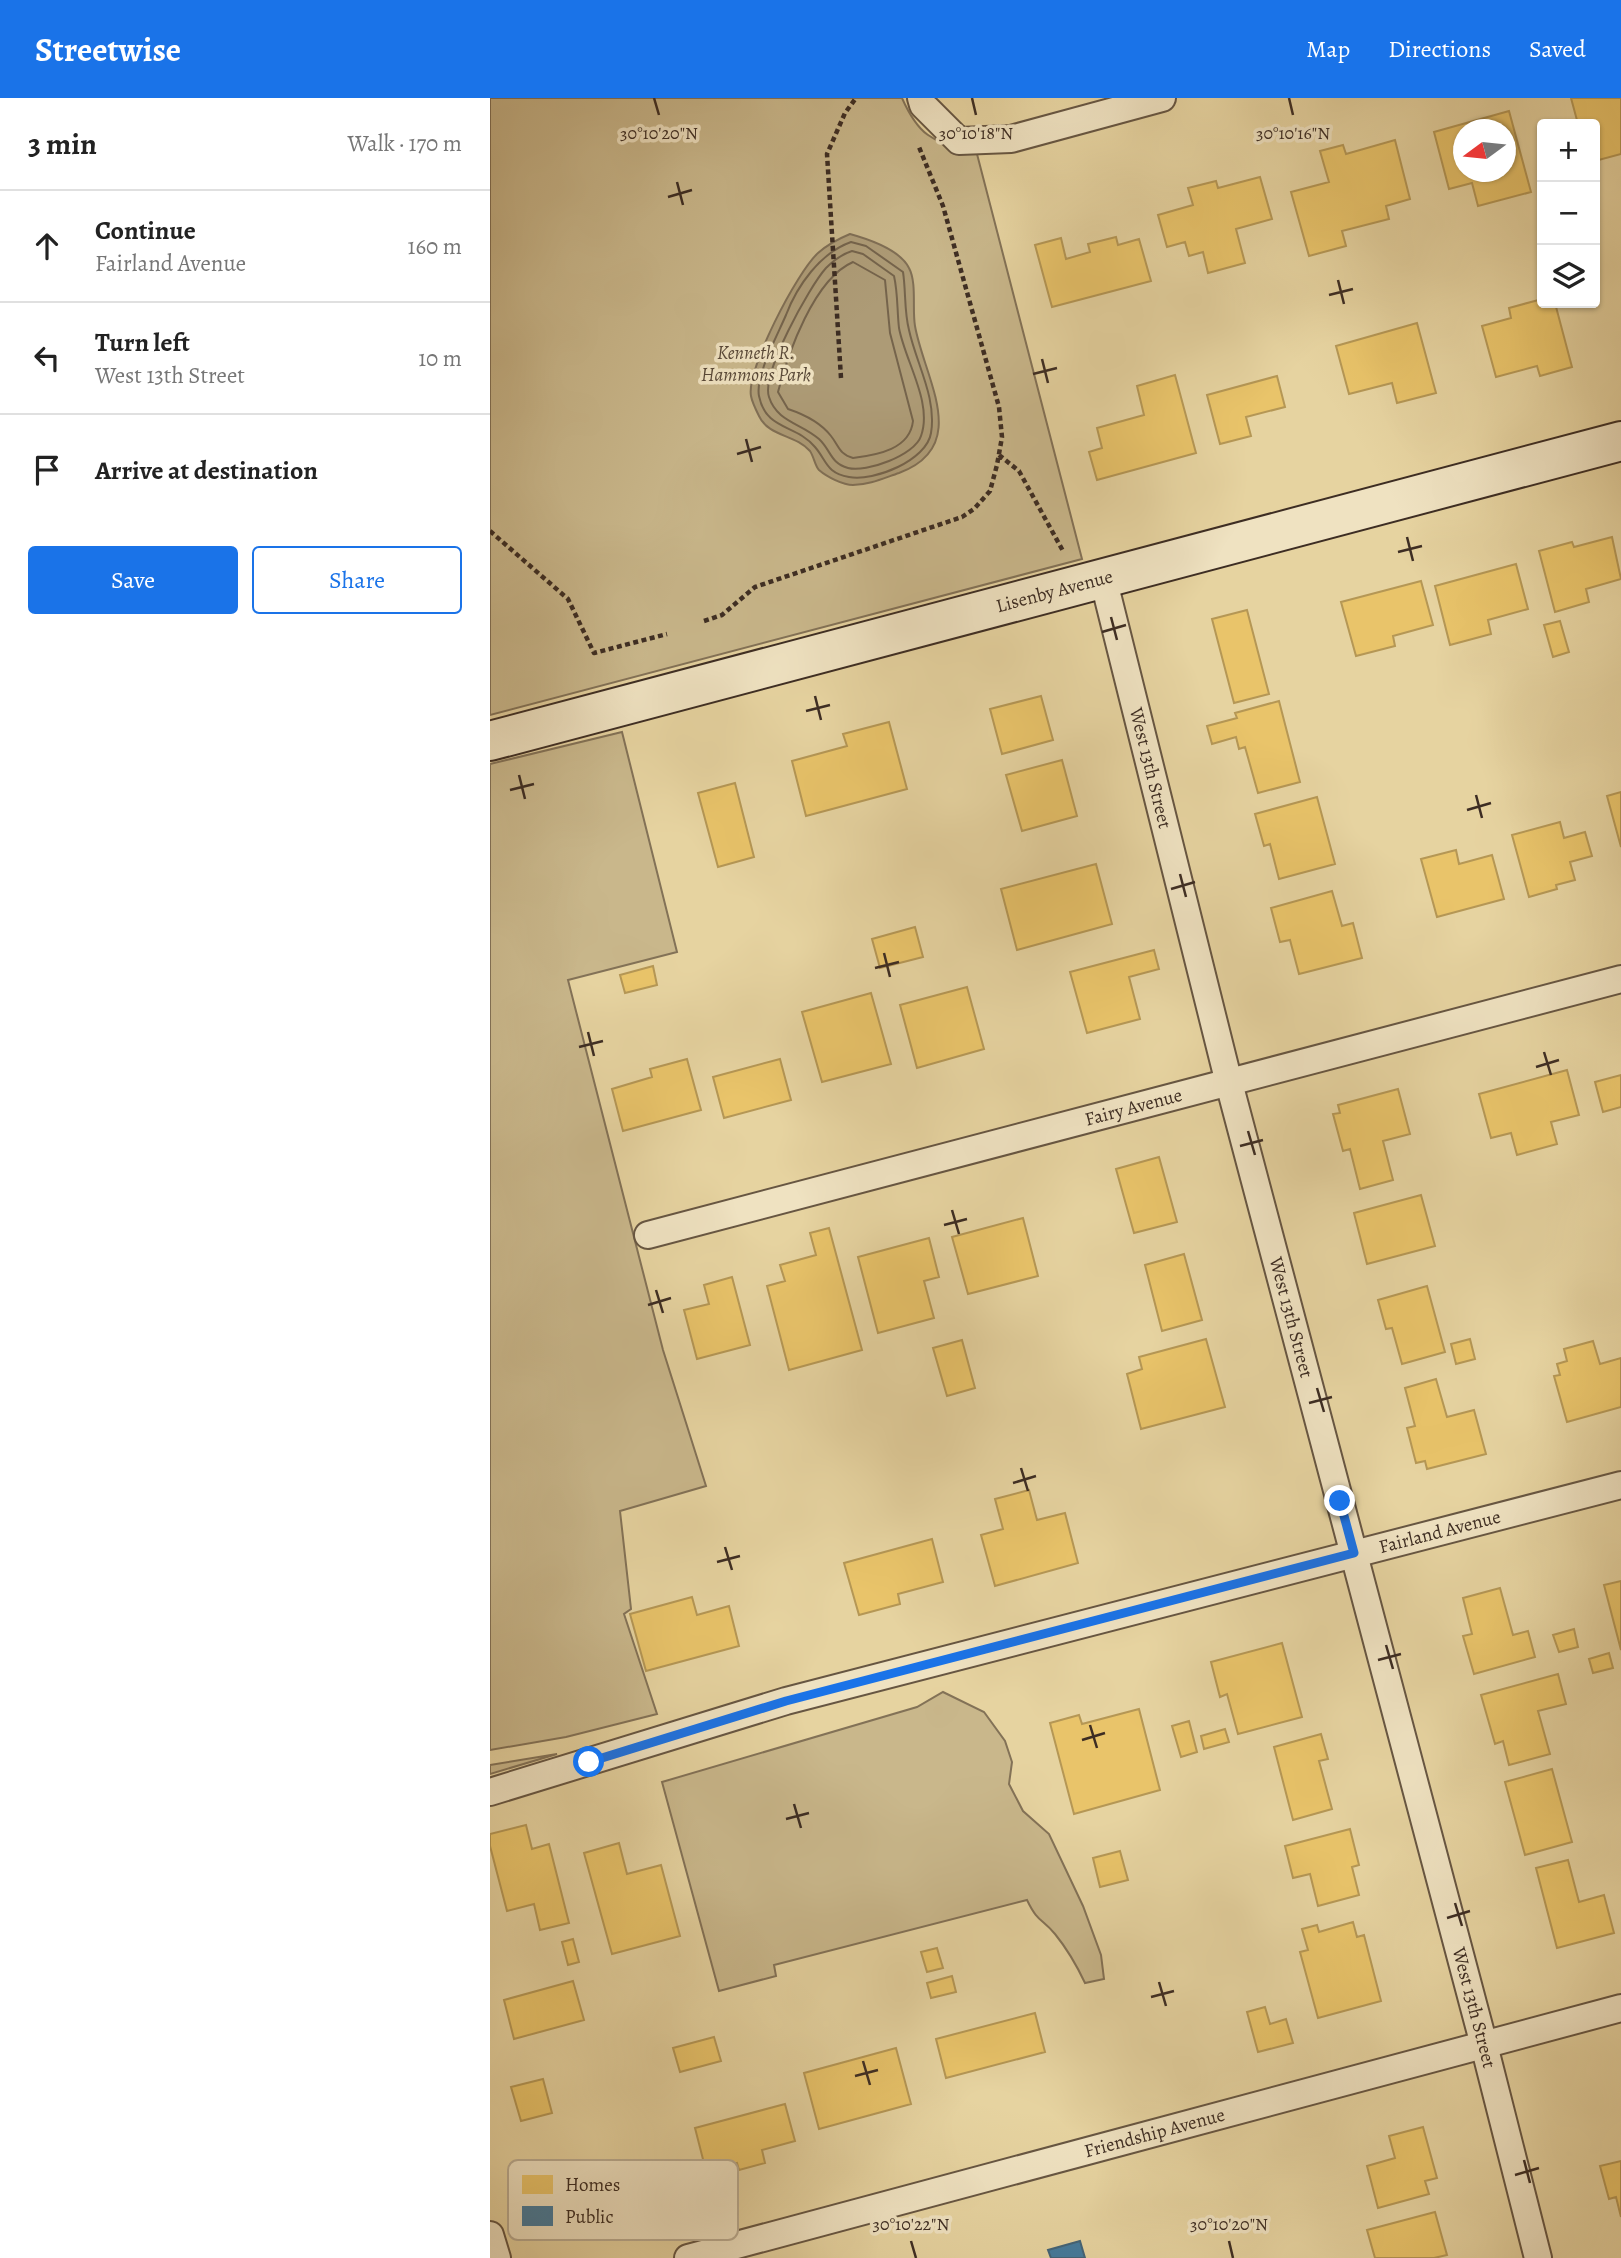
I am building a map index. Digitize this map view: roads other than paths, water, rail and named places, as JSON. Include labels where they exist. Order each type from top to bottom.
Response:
[{"type":"main road","name":"Lisenby Avenue","points":[[490,740],[1621,441]]},
{"type":"street","points":[[921,98],[923,105],[959,141],[1011,139],[1162,98]]},
{"type":"street","name":"West 13th Street","points":[[1103,578],[1229,1083],[1485,2045],[1538,2258]]},
{"type":"street","name":"Fairy Avenue","points":[[648,1235],[1621,979]]},
{"type":"street","name":"Fairland Avenue","points":[[490,1792],[786,1701],[1621,1485]]},
{"type":"street","name":"Friendship Avenue","points":[[688,2258],[1621,2008]]},
{"type":"street","points":[[490,2235],[497,2258]]},
{"type":"water","points":[[850,234],[891,251],[909,268],[913,281],[915,326],[938,409],[939,428],[934,446],[921,461],[882,479],[853,485],[822,473],[804,445],[763,423],[751,396],[756,365],[764,344],[798,280],[818,253]]},
{"type":"park label","name":"Kenneth R. Hammons Park","points":[[756,364]]}]
